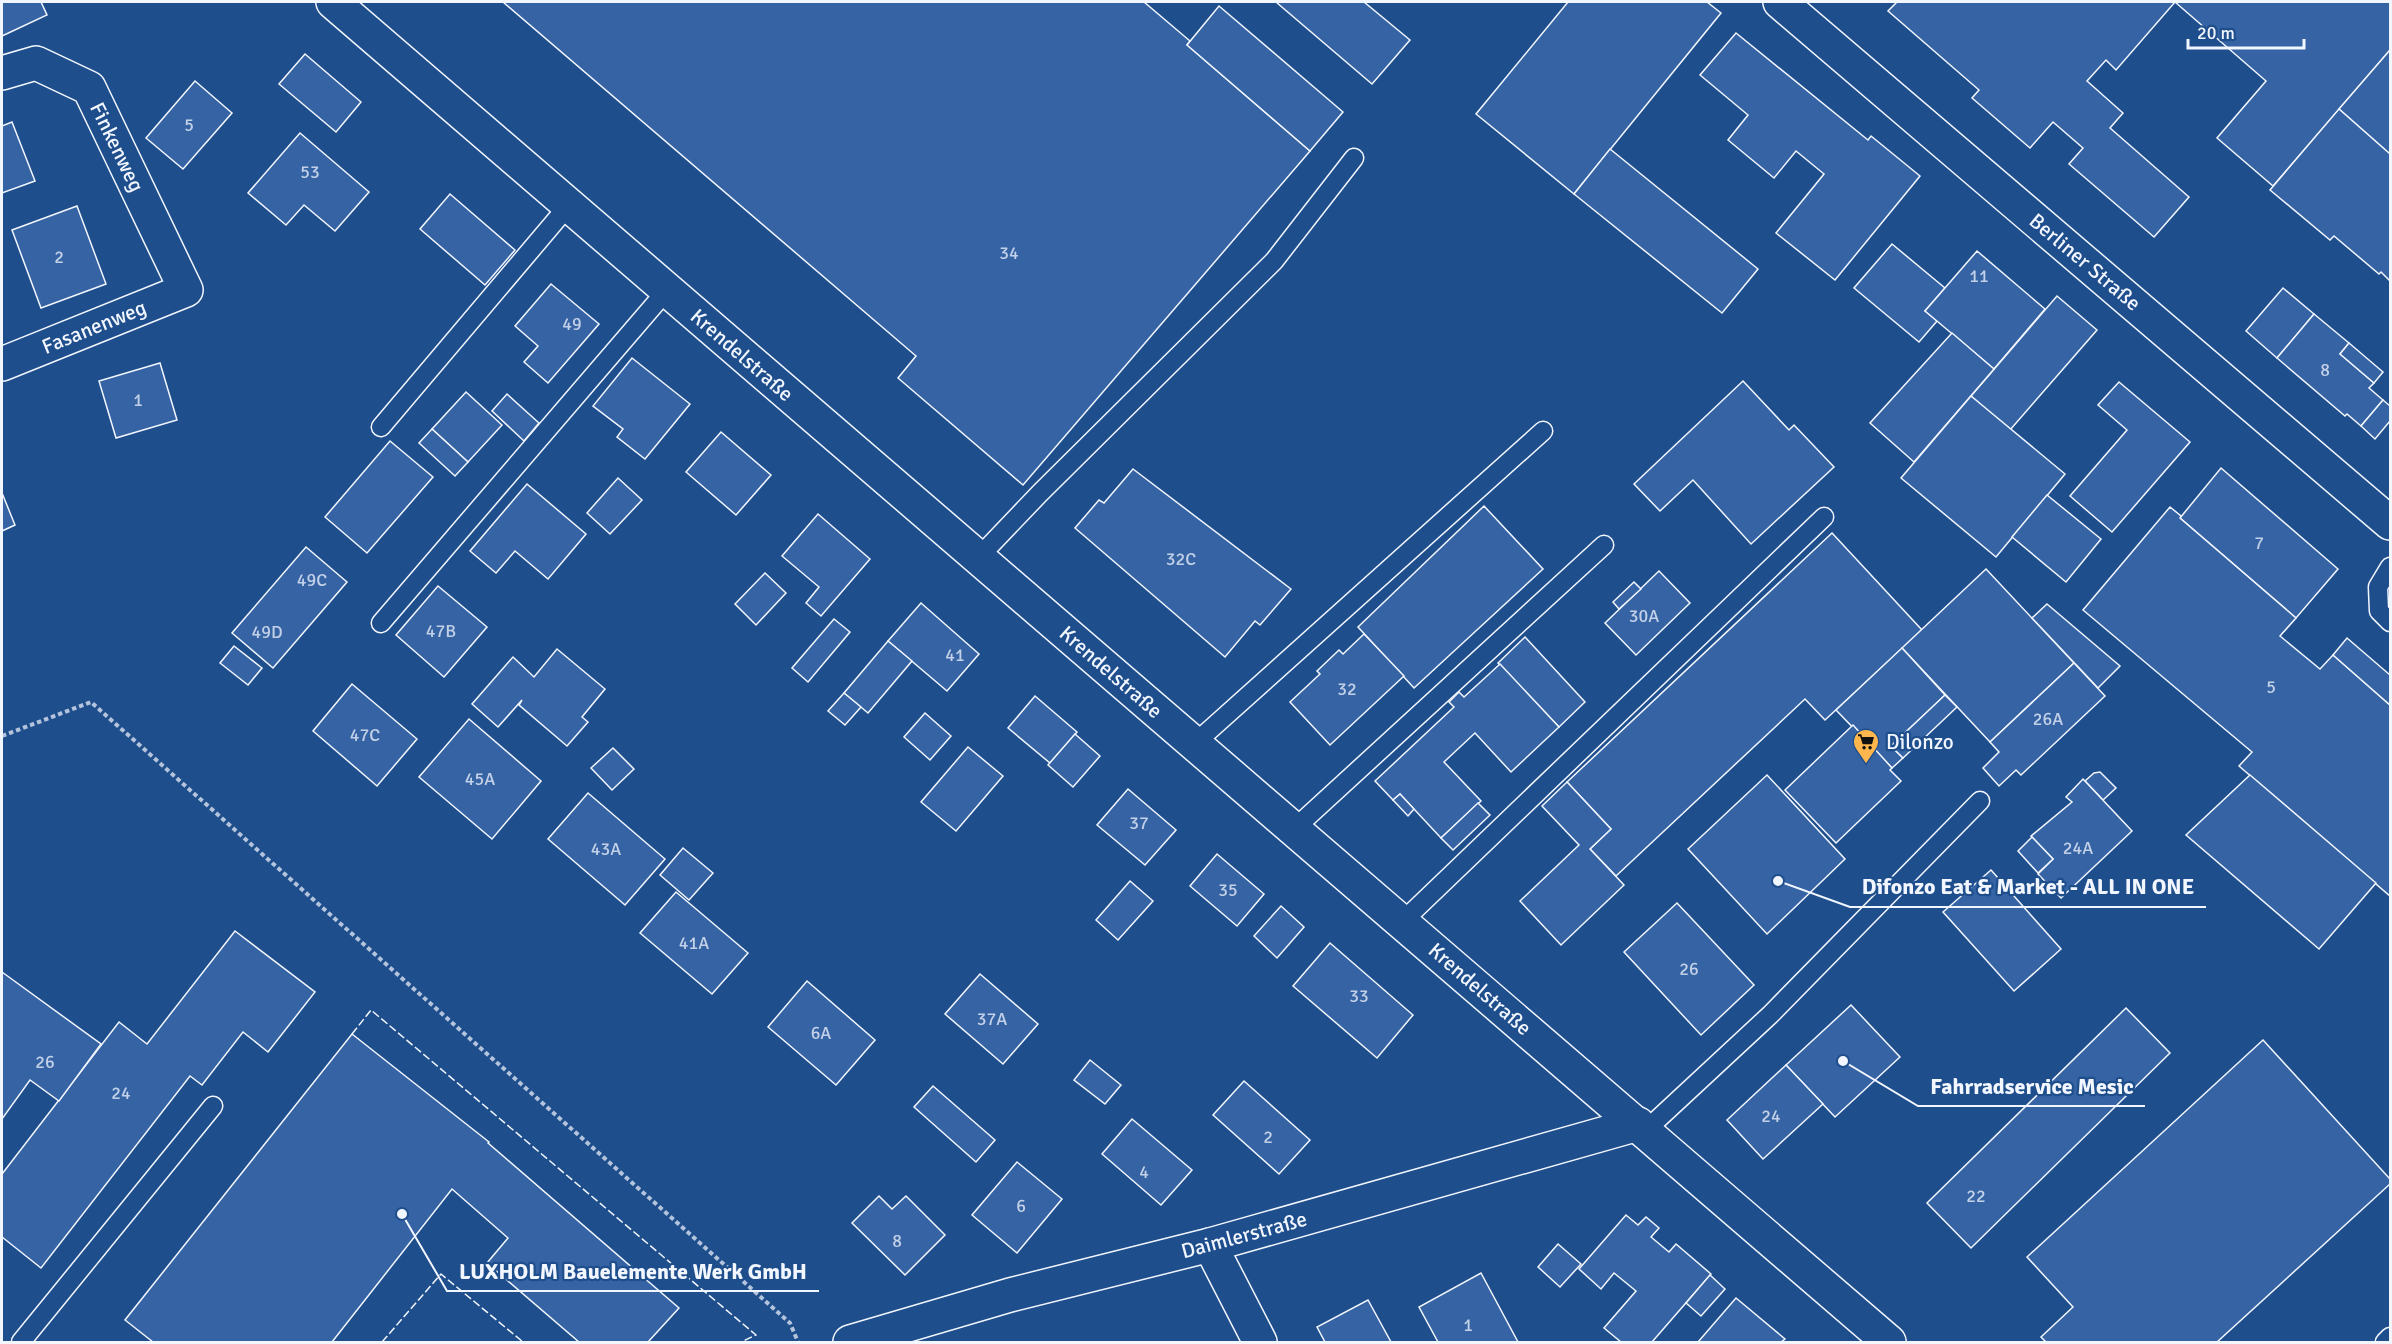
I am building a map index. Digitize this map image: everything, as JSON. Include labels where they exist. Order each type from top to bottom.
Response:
[{"type":"street","name":"Krendelstraße","points":[[333,2],[1889,1342]]},
{"type":"street","name":"Berliner Straße","points":[[1780,2],[2391,523]]},
{"type":"street","name":"Finkenweg","points":[[2,73],[36,63],[89,88],[186,290]]},
{"type":"street","name":"Fasanenweg","points":[[2,364],[186,290]]},
{"type":"street","name":"Daimlerstraße","points":[[850,1342],[1010,1295],[1210,1245],[1642,1128]]},
{"type":"street","points":[[1210,1245],[1260,1342]]},
{"type":"lane","points":[[978,558],[1040,493],[1274,261],[1354,158]]},
{"type":"lane","points":[[381,427],[568,206]]},
{"type":"lane","points":[[381,623],[666,290]]},
{"type":"lane","points":[[1194,744],[1543,431]]},
{"type":"lane","points":[[1402,922],[1824,517]]},
{"type":"lane","points":[[1294,829],[1604,545]]},
{"type":"lane","points":[[2391,567],[2378,587],[2379,611],[2391,622]]},
{"type":"lane","points":[[1642,1128],[1770,1015],[1980,801]]},
{"type":"lane","points":[[21,1342],[213,1106]]},
{"type":"lane","points":[[2385,1342],[2391,1337]]},
{"type":"path","points":[[2,736],[91,702],[790,1323],[798,1342]]},
{"type":"building","points":[[2,2],[41,2],[47,15],[2,36]]},
{"type":"building","points":[[503,2],[1144,2],[1190,41],[1187,45],[1310,151],[1023,485],[898,378],[916,356]]},
{"type":"building","points":[[1276,2],[1364,2],[1410,40],[1372,84]]},
{"type":"building","points":[[1568,2],[1707,2],[1721,13],[1574,194],[1476,114]]},
{"type":"building","points":[[1897,2],[2175,2],[2116,70],[2106,60],[2087,81],[2123,113],[2110,128],[2189,197],[2154,237],[2069,164],[2083,148],[2053,122],[2030,148],[1972,98],[1979,90],[1888,11]]},
{"type":"building","points":[[2175,2],[2390,2],[2390,50],[2273,186],[2217,138],[2266,81]]},
{"type":"building","points":[[1219,6],[1343,112],[1310,151],[1187,45]]},
{"type":"building","points":[[1736,33],[1868,140],[1871,136],[1920,176],[1835,280],[1776,233],[1824,174],[1796,151],[1774,178],[1728,140],[1748,115],[1700,75]]},
{"type":"building","points":[[2390,50],[2390,154],[2339,109]]},
{"type":"building","points":[[305,54],[361,102],[336,132],[279,84]]},
{"type":"building","points":[[195,81],[232,113],[183,169],[146,138]]},
{"type":"building","points":[[2339,109],[2390,154],[2390,281],[2334,236],[2330,240],[2270,190]]},
{"type":"building","points":[[12,122],[35,181],[2,193],[2,126]]},
{"type":"building","points":[[300,133],[369,192],[335,231],[304,205],[286,225],[248,193]]},
{"type":"building","points":[[1610,149],[1758,269],[1722,313],[1574,194]]},
{"type":"building","points":[[450,194],[515,250],[485,285],[420,229]]},
{"type":"building","points":[[77,206],[106,284],[41,308],[12,230]]},
{"type":"building","points":[[1892,244],[1945,288],[1925,311],[1937,321],[1919,342],[1854,288]]},
{"type":"building","points":[[1977,251],[2045,309],[1994,369],[1925,311]]},
{"type":"building","points":[[551,284],[599,324],[548,383],[524,362],[538,346],[515,326]]},
{"type":"building","points":[[2283,288],[2314,314],[2277,358],[2246,331]]},
{"type":"building","points":[[2057,296],[2097,330],[2010,430],[1971,396]]},
{"type":"building","points":[[2314,314],[2349,343],[2340,354],[2374,383],[2369,388],[2383,400],[2361,426],[2347,414],[2345,416],[2277,358]]},
{"type":"building","points":[[1952,333],[1994,369],[1914,462],[1870,423]]},
{"type":"building","points":[[2349,343],[2383,372],[2374,383],[2340,354]]},
{"type":"building","points":[[632,358],[690,404],[645,459],[617,437],[623,429],[593,406]]},
{"type":"building","points":[[160,363],[177,420],[116,438],[99,381]]},
{"type":"building","points":[[1743,381],[1789,430],[1794,425],[1834,467],[1751,544],[1693,480],[1660,511],[1634,484]]},
{"type":"building","points":[[2119,382],[2190,442],[2112,532],[2070,496],[2127,430],[2098,405]]},
{"type":"building","points":[[466,392],[502,425],[468,462],[432,429]]},
{"type":"building","points":[[507,394],[539,423],[524,441],[492,411]]},
{"type":"building","points":[[1971,396],[2065,474],[1996,557],[1901,478]]},
{"type":"building","points":[[2383,400],[2390,406],[2390,421],[2375,439],[2361,426]]},
{"type":"building","points":[[432,429],[468,462],[455,476],[419,443]]},
{"type":"building","points":[[721,432],[771,475],[736,515],[686,472]]},
{"type":"building","points":[[390,441],[433,477],[367,553],[325,517]]},
{"type":"building","points":[[2221,468],[2338,569],[2296,618],[2180,518]]},
{"type":"building","points":[[1133,469],[1291,589],[1260,625],[1255,621],[1225,657],[1075,528],[1099,500],[1104,503]]},
{"type":"building","points":[[618,478],[642,500],[610,534],[587,513]]},
{"type":"building","points":[[527,484],[586,534],[548,579],[515,551],[496,573],[470,551]]},
{"type":"building","points":[[2,493],[15,525],[2,531]]},
{"type":"building","points":[[2047,495],[2101,539],[2066,582],[2012,537]]},
{"type":"building","points":[[1484,506],[1543,569],[1414,688],[1358,627]]},
{"type":"building","points":[[2170,507],[2296,618],[2280,636],[2320,669],[2333,655],[2390,705],[2390,896],[2239,766],[2252,752],[2083,610]]},
{"type":"building","points":[[818,514],[870,559],[821,616],[806,603],[819,587],[782,556]]},
{"type":"building","points":[[1832,533],[1922,630],[1825,720],[1805,699],[1616,876],[1590,849],[1611,829],[1567,782]]},
{"type":"building","points":[[306,547],[347,582],[273,668],[232,633]]},
{"type":"building","points":[[1986,569],[2074,663],[1990,742],[1902,648]]},
{"type":"building","points":[[1659,571],[1690,603],[1636,655],[1605,623]]},
{"type":"building","points":[[765,573],[786,593],[756,625],[735,604]]},
{"type":"building","points":[[1634,582],[1641,589],[1619,609],[1613,602]]},
{"type":"building","points":[[438,586],[487,627],[444,677],[396,635]]},
{"type":"building","points":[[921,603],[979,654],[947,691],[888,641]]},
{"type":"building","points":[[2047,604],[2120,666],[2098,688],[2032,618]]},
{"type":"building","points":[[834,619],[850,632],[808,682],[792,668]]},
{"type":"building","points":[[1364,634],[1404,676],[1330,745],[1290,702],[1320,674],[1317,671],[1339,650],[1343,654]]},
{"type":"building","points":[[1525,637],[1585,702],[1559,727],[1498,663]]},
{"type":"building","points":[[2347,638],[2390,675],[2390,705],[2333,655]]},
{"type":"building","points":[[888,641],[912,661],[868,713],[844,693]]},
{"type":"building","points":[[234,646],[262,668],[248,685],[220,663]]},
{"type":"building","points":[[1902,648],[1945,695],[1891,746],[1903,758],[1892,768],[1836,710]]},
{"type":"building","points":[[557,649],[605,689],[582,717],[588,722],[567,746],[519,705],[522,700],[498,727],[472,704],[513,657],[534,677]]},
{"type":"building","points":[[2074,663],[2105,696],[2021,775],[2016,770],[1999,786],[1983,768],[1999,752],[1990,742]]},
{"type":"building","points":[[1500,664],[1559,727],[1511,772],[1475,733],[1444,762],[1481,801],[1441,838],[1400,794],[1393,800],[1375,781],[1454,707],[1449,702],[1459,692],[1464,697]]},
{"type":"building","points":[[352,684],[417,739],[377,786],[313,731]]},
{"type":"building","points":[[844,693],[861,707],[845,725],[828,711]]},
{"type":"building","points":[[1945,695],[1957,707],[1903,758],[1891,746]]},
{"type":"building","points":[[1035,696],[1077,732],[1050,763],[1008,728]]},
{"type":"building","points":[[925,713],[951,736],[930,760],[904,737]]},
{"type":"building","points":[[469,719],[541,781],[492,839],[419,777]]},
{"type":"building","points":[[1853,725],[1901,781],[1836,843],[1785,790]]},
{"type":"building","points":[[1075,734],[1100,756],[1073,787],[1048,765]]},
{"type":"building","points":[[968,747],[1003,776],[956,831],[921,802]]},
{"type":"building","points":[[613,748],[634,769],[612,790],[591,768]]},
{"type":"building","points":[[2100,772],[2116,788],[2103,800],[2085,781],[2094,773]]},
{"type":"building","points":[[1767,775],[1845,859],[1767,934],[1688,849]]},
{"type":"building","points":[[2250,775],[2376,883],[2319,949],[2186,835]]},
{"type":"building","points":[[2083,779],[2132,831],[2061,898],[2038,874],[2053,859],[2031,836],[2072,802],[2066,797]]},
{"type":"building","points":[[1567,782],[1611,829],[1590,849],[1624,885],[1561,945],[1520,901],[1579,845],[1542,806]]},
{"type":"building","points":[[1128,789],[1176,830],[1145,865],[1097,825]]},
{"type":"building","points":[[588,793],[665,859],[625,905],[548,839]]},
{"type":"building","points":[[1400,794],[1414,809],[1408,816],[1393,800]]},
{"type":"building","points":[[1478,803],[1490,815],[1453,850],[1441,838]]},
{"type":"building","points":[[2032,837],[2053,859],[2038,873],[2018,851]]},
{"type":"building","points":[[683,848],[713,873],[689,900],[660,875]]},
{"type":"building","points":[[1217,854],[1264,894],[1237,926],[1190,886]]},
{"type":"building","points":[[1991,870],[2061,949],[2014,991],[1943,912]]},
{"type":"building","points":[[1130,881],[1153,901],[1118,940],[1096,920]]},
{"type":"building","points":[[676,892],[748,953],[712,994],[640,933]]},
{"type":"building","points":[[1677,903],[1754,985],[1701,1035],[1624,952]]},
{"type":"building","points":[[1281,906],[1304,927],[1277,958],[1254,936]]},
{"type":"building","points":[[235,931],[315,992],[268,1052],[243,1032],[202,1085],[190,1076],[41,1268],[2,1237],[2,1174],[119,1022],[147,1044]]},
{"type":"building","points":[[1330,943],[1413,1015],[1377,1058],[1293,986]]},
{"type":"building","points":[[2,972],[101,1044],[59,1101],[30,1080],[2,1119]]},
{"type":"building","points":[[980,974],[1038,1024],[1003,1064],[945,1014]]},
{"type":"building","points":[[807,981],[875,1040],[836,1085],[768,1027]]},
{"type":"building","points":[[1851,1005],[1900,1057],[1835,1117],[1786,1065]]},
{"type":"building","points":[[2126,1008],[2170,1053],[1971,1248],[1927,1203]]},
{"type":"building","points":[[352,1034],[489,1142],[679,1308],[648,1342],[579,1342],[487,1263],[508,1238],[452,1189],[332,1342],[153,1342],[125,1320]]},
{"type":"building","points":[[2263,1040],[2390,1179],[2390,1184],[2217,1342],[2046,1342],[2041,1337],[2073,1307],[2027,1257]]},
{"type":"building","points":[[1090,1060],[1121,1085],[1105,1104],[1074,1080]]},
{"type":"building","points":[[1786,1065],[1823,1104],[1763,1159],[1727,1120]]},
{"type":"building","points":[[1244,1081],[1310,1140],[1279,1174],[1213,1115]]},
{"type":"building","points":[[933,1086],[995,1140],[976,1162],[914,1107]]},
{"type":"building","points":[[1132,1119],[1192,1170],[1161,1205],[1102,1154]]},
{"type":"building","points":[[1017,1162],[1062,1199],[1017,1253],[972,1215]]},
{"type":"building","points":[[879,1196],[892,1209],[906,1196],[945,1235],[905,1275],[852,1223]]},
{"type":"building","points":[[1626,1215],[1638,1225],[1646,1217],[1659,1228],[1651,1237],[1669,1252],[1676,1244],[1711,1274],[1652,1342],[1621,1342],[1604,1328],[1636,1291],[1614,1273],[1601,1289],[1579,1269]]},
{"type":"building","points":[[1558,1244],[1581,1264],[1560,1287],[1538,1267]]},
{"type":"building","points":[[1481,1273],[1518,1342],[1438,1342],[1419,1307]]},
{"type":"building","points":[[1710,1275],[1725,1289],[1701,1316],[1686,1303]]},
{"type":"building","points":[[1736,1298],[1785,1339],[1781,1342],[1698,1342]]},
{"type":"building","points":[[1368,1300],[1391,1342],[1325,1342],[1317,1327]]},
{"type":"fence","points":[[352,1034],[371,1010],[756,1335],[741,1342]]},
{"type":"fence","points":[[382,1342],[441,1274],[523,1342]]},
{"type":"place","name":"Dilonzo","points":[[1866,765]]},
{"type":"place","name":"Difonzo Eat & Market - ALL IN ONE","points":[[1778,881]]},
{"type":"place","name":"Fahrradservice Mesic","points":[[1843,1061]]},
{"type":"place","name":"LUXHOLM Bauelemente Werk GmbH","points":[[402,1214]]}]
